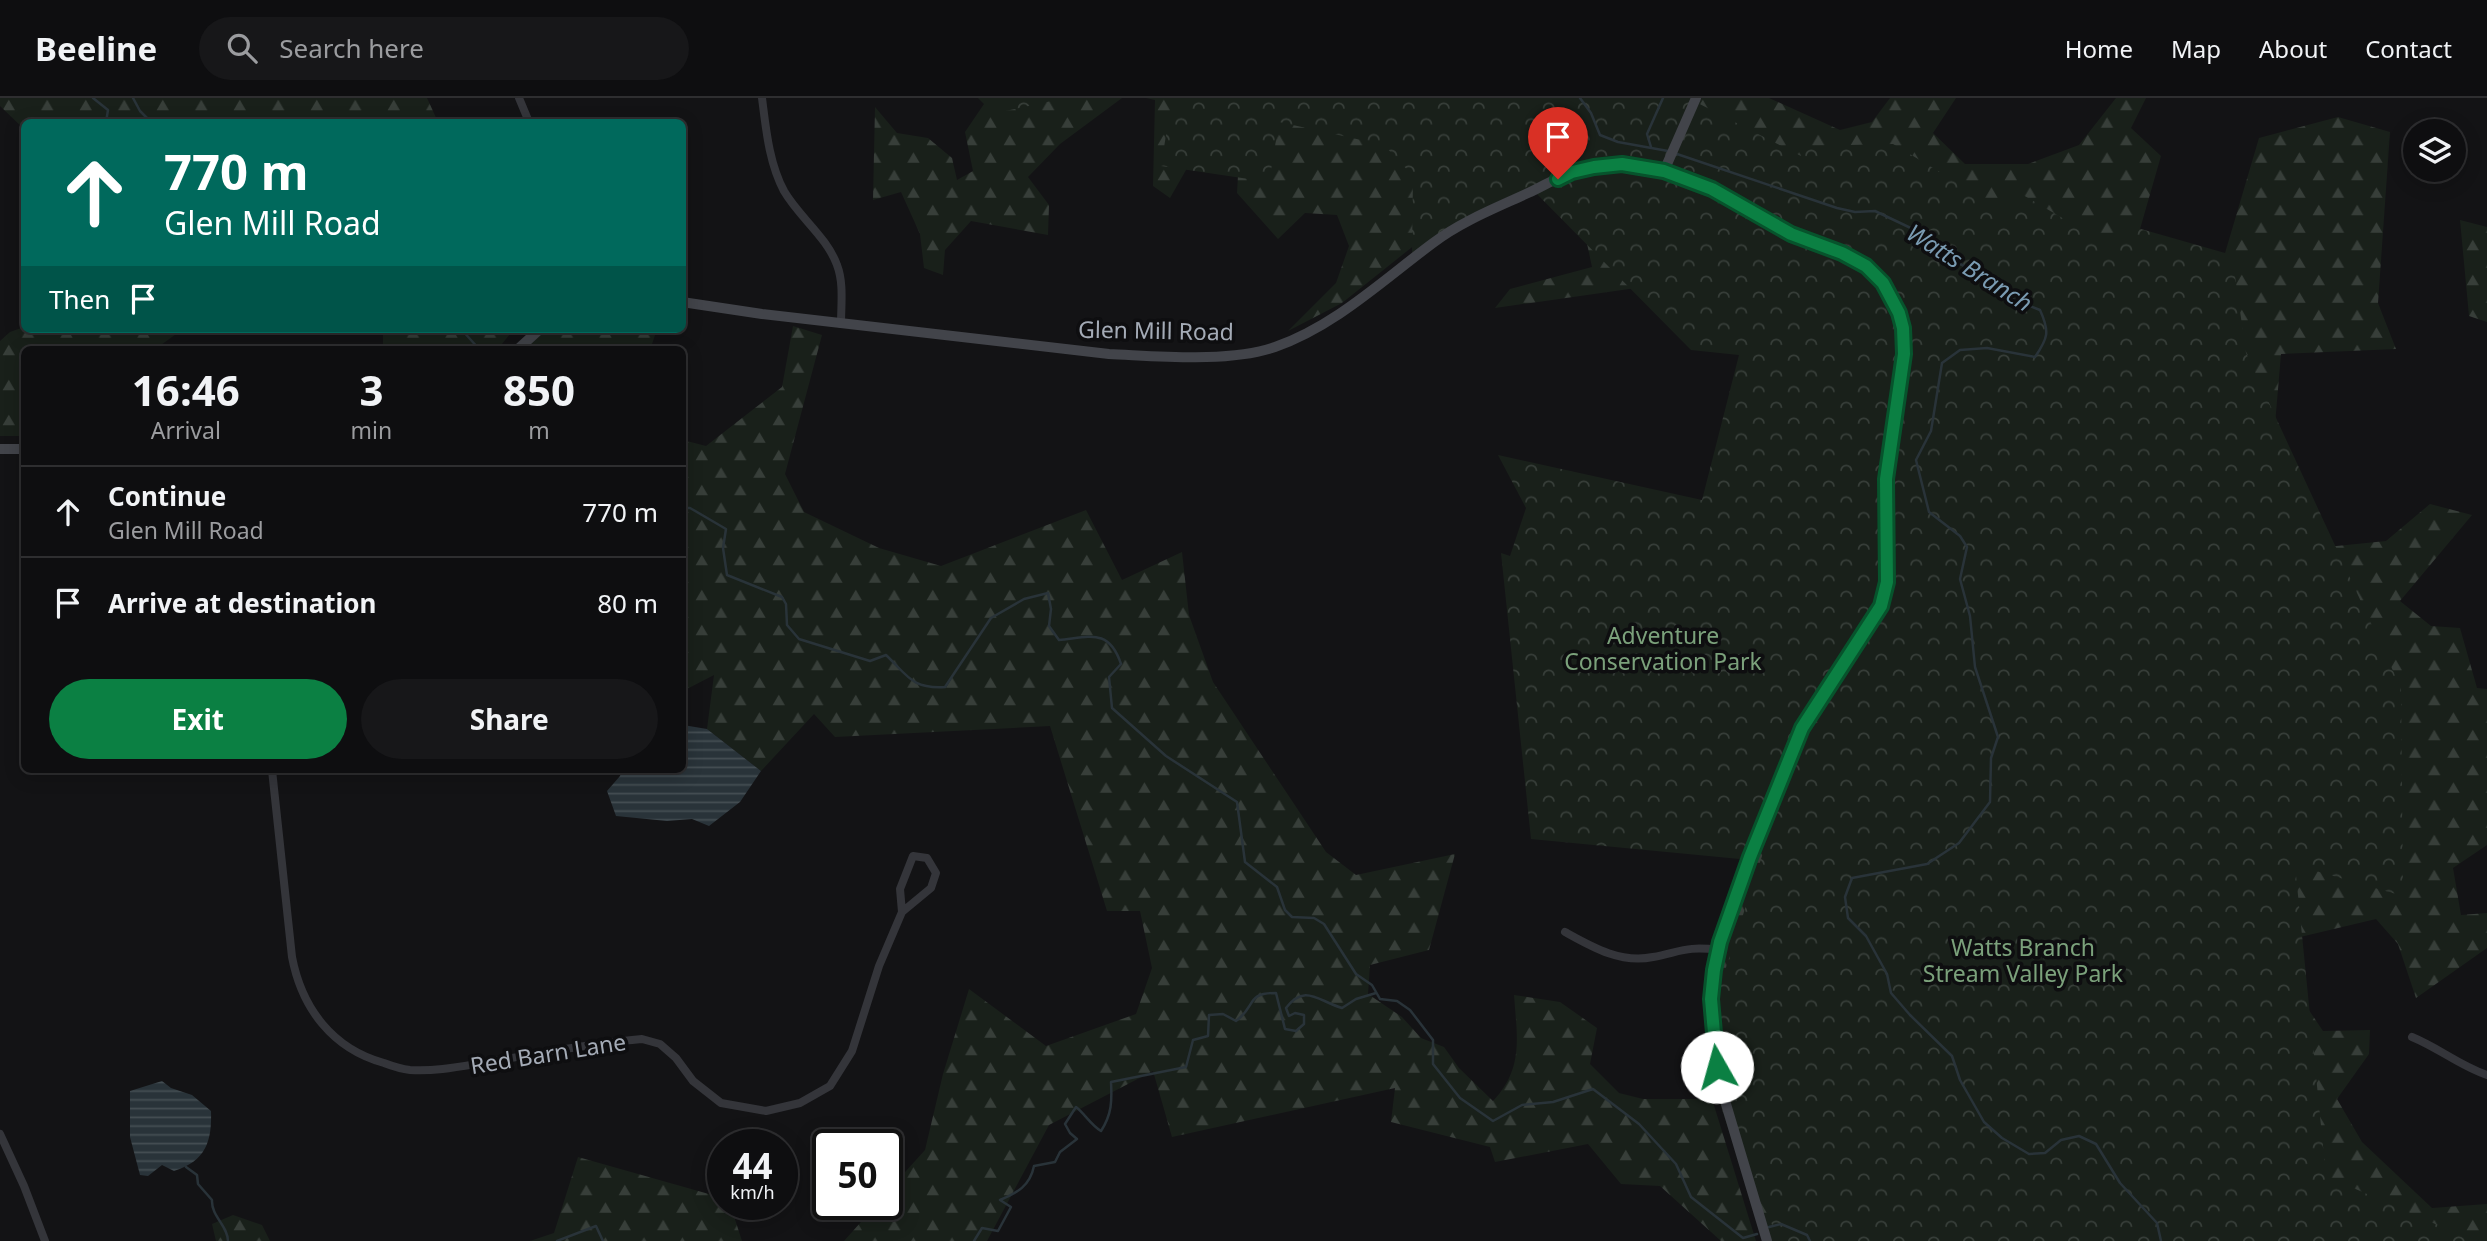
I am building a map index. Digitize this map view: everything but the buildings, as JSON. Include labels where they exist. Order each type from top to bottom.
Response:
[{"type":"main road","points":[[1666,165],[1696,98]]},
{"type":"main road","name":"Glen Mill Road","points":[[686,303],[841,324],[1109,354],[1236,355],[1260,351],[1302,335],[1334,317],[1460,225],[1572,172],[1622,164],[1666,165],[1791,234],[1842,253],[1866,266],[1883,283],[1899,313],[1903,328],[1904,354],[1886,479],[1887,582],[1881,606],[1802,728],[1750,857],[1719,950],[1711,999],[1713,1051],[1720,1084],[1767,1241]]},
{"type":"main road","points":[[521,346],[536,333]]},
{"type":"main road","points":[[0,449],[21,449]]},
{"type":"street","points":[[519,98],[528,119]]},
{"type":"street","points":[[762,98],[771,157],[783,189],[794,208],[837,264],[841,279],[841,324]]},
{"type":"street","name":"Red Barn Lane","points":[[272,773],[292,957],[296,978],[306,1002],[325,1029],[350,1050],[375,1061],[408,1070],[442,1069],[642,1039],[660,1044],[676,1058],[693,1081],[720,1103],[766,1111],[800,1103],[830,1086],[852,1051],[879,966],[902,912],[931,888],[936,873],[927,858],[913,856],[900,889],[902,912]]},
{"type":"street","points":[[1565,932],[1596,950],[1619,957],[1651,958],[1695,947],[1719,950]]},
{"type":"street","points":[[2412,1037],[2426,1042],[2469,1069],[2487,1075]]},
{"type":"street","points":[[0,1134],[46,1241]]},
{"type":"green space","points":[[0,98],[427,98],[437,119],[21,119],[21,126],[0,106]]},
{"type":"green space","points":[[978,98],[1122,98],[1060,144],[1028,177],[1049,205],[1048,235],[971,221],[945,250],[943,275],[924,268],[920,234],[901,192],[873,200],[875,107],[897,133],[928,138],[952,158],[957,180],[973,171],[965,132],[984,104]]},
{"type":"green space","points":[[990,98],[1065,98],[1001,112]]},
{"type":"green space","name":"Watts Branch Stream Valley Park","points":[[1146,98],[1769,98],[1840,130],[1872,122],[1890,98],[1956,98],[1933,133],[1965,164],[2028,164],[2079,145],[2116,98],[2146,98],[2131,128],[2161,156],[2138,236],[2223,260],[2259,138],[2338,117],[2390,132],[2378,303],[2396,349],[2281,354],[2271,471],[2307,549],[2386,541],[2430,504],[2472,515],[2400,601],[2431,626],[2460,628],[2477,688],[2487,689],[2487,845],[2453,868],[2461,915],[2487,913],[2487,948],[2416,998],[2398,944],[2376,919],[2296,938],[2290,982],[2323,1031],[2370,1030],[2369,1054],[2337,1099],[2362,1142],[2432,1208],[2487,1204],[2487,1241],[1767,1241],[1720,1084],[1714,970],[1802,728],[1794,509],[1743,347],[1643,287],[1495,308],[1510,289],[1592,267],[1572,173],[1446,220],[1342,303],[1288,331],[1336,283],[1349,246],[1337,215],[1305,213],[1278,239],[1237,193],[1239,158],[1198,149],[1170,198],[1153,186],[1155,100]]},
{"type":"green space","name":"Watts Branch Stream Valley Park","points":[[1172,98],[1688,98],[1801,156],[1807,146],[1893,144],[2005,211],[2018,192],[2105,243],[2122,235],[2120,223],[2232,255],[2246,353],[2401,688],[2403,896],[2295,865],[2326,1176],[2474,1241],[1777,1241],[1756,1174],[1738,1158],[1710,1073],[1709,1020],[1806,720],[1800,718],[1740,859],[1531,839],[1501,553],[1510,556],[1526,508],[1498,455],[1702,500],[1739,355],[1691,350],[1529,186],[1491,205],[1412,254],[1413,176],[1384,145],[1279,122],[1269,182],[1161,166]]},
{"type":"green space","points":[[2460,220],[2487,227],[2487,322],[2469,316]]},
{"type":"green space","points":[[793,326],[822,335],[785,474],[804,512],[879,548],[941,566],[1086,510],[1122,580],[1182,552],[1189,615],[1213,682],[1326,852],[1356,875],[1455,854],[1429,950],[1370,965],[1368,994],[1402,1017],[1421,1038],[1444,1047],[1459,1068],[1493,1101],[1503,1089],[1514,1064],[1517,1038],[1514,995],[1560,1002],[1597,1028],[1590,1064],[1619,1093],[1643,1099],[1712,1099],[1756,1241],[1721,1241],[1660,1186],[1621,1184],[1588,1144],[1495,1162],[1490,1147],[1391,1122],[1395,1088],[1172,1137],[1153,1071],[1049,1125],[987,1241],[844,1241],[863,1220],[903,1220],[903,1174],[925,1150],[943,1074],[969,989],[1046,1046],[1136,1014],[1152,968],[1140,911],[1107,911],[1050,726],[835,737],[814,714],[761,771],[707,729],[714,675],[686,689],[686,441],[706,446],[782,387]]},
{"type":"green space","points":[[21,328],[21,333],[177,333],[160,346],[21,346],[21,436],[0,436],[0,341],[10,332]]},
{"type":"green space","points":[[383,333],[511,333],[500,346],[383,346]]},
{"type":"green space","points":[[536,333],[656,333],[651,346],[521,346]]},
{"type":"green space","points":[[578,1157],[707,1193],[707,1220],[735,1220],[742,1241],[530,1241],[554,1233]]},
{"type":"green space","points":[[233,1215],[262,1225],[270,1241],[216,1241],[212,1224]]},
{"type":"shaded area","points":[[686,726],[707,729],[761,771],[740,802],[709,826],[692,819],[667,821],[616,816],[607,791],[621,773],[686,773]]},
{"type":"shaded area","points":[[162,1081],[171,1088],[192,1095],[211,1111],[208,1141],[200,1156],[185,1167],[174,1171],[162,1165],[148,1176],[140,1175],[130,1137],[130,1091]]},
{"type":"waterway","points":[[93,98],[108,110],[106,119]]},
{"type":"waterway","points":[[133,98],[148,119]]},
{"type":"waterway","name":"Watts Branch","points":[[1580,98],[1591,113],[1600,135],[1618,142],[1668,151]]},
{"type":"waterway","points":[[1651,147],[1647,134],[1663,98]]},
{"type":"waterway","name":"Watts Branch","points":[[1674,153],[1837,208],[1855,212],[1875,211],[1917,231],[1960,264],[1989,278],[2012,299],[2040,310],[2046,335],[2035,357],[1987,348],[1960,350],[1942,363],[1931,431],[1916,460],[1929,512],[1960,536],[1967,547],[1960,579],[1970,616],[1975,667],[1998,737],[1991,758],[1990,802],[1959,843],[1927,864],[1852,878],[1845,897],[1848,918],[1866,936],[1887,974],[1891,993],[1952,1056],[1960,1080],[1984,1122],[2002,1138],[2029,1154],[2045,1153],[2061,1140],[2079,1136],[2096,1144],[2120,1183],[2157,1223],[2161,1241]]},
{"type":"waterway","points":[[465,333],[476,346]]},
{"type":"waterway","points":[[686,508],[726,529],[723,548],[727,575],[782,597],[786,604],[787,625],[799,639],[870,661],[886,655],[911,680],[925,686],[945,687],[991,618],[1024,599],[1048,593],[1051,609],[1049,626],[1059,640],[1097,637],[1111,645],[1116,653],[1121,664],[1109,677],[1112,708],[1166,756],[1237,802],[1245,862],[1277,887],[1285,910],[1292,917],[1314,918],[1324,924],[1356,974],[1372,985],[1380,999],[1397,1001],[1410,1010],[1433,1040],[1433,1064],[1460,1098],[1493,1121],[1522,1105],[1553,1102],[1593,1089],[1639,1124],[1676,1164],[1691,1197],[1743,1238],[1757,1234]]},
{"type":"waterway","points":[[974,1241],[982,1228],[998,1231],[1011,1207],[1000,1200],[1022,1188],[1034,1166],[1055,1162],[1060,1152],[1077,1139],[1065,1124],[1076,1107],[1101,1131],[1111,1107],[1111,1082],[1186,1067],[1193,1040],[1208,1036],[1209,1015],[1223,1014],[1236,1021],[1255,998],[1276,993],[1285,1029],[1296,1031],[1304,1024],[1304,1015],[1295,1013],[1289,1016],[1286,1008],[1299,996],[1312,996],[1342,1008],[1356,999],[1376,993]]},
{"type":"waterway","points":[[186,1167],[197,1175],[198,1184],[212,1200],[212,1206],[228,1241]]},
{"type":"waterway","points":[[1769,1227],[1781,1224],[1807,1235],[1810,1241]]},
{"type":"waterway","points":[[557,1241],[596,1226],[603,1241]]},
{"type":"route","points":[[1558,179],[1572,172],[1622,164],[1664,171],[1712,189],[1791,234],[1842,253],[1866,266],[1883,283],[1899,313],[1903,328],[1904,354],[1886,479],[1887,582],[1881,606],[1802,728],[1750,857],[1720,942],[1714,970],[1711,999],[1713,1051],[1717,1067]]},
{"type":"park label","name":"Adventure Conservation Park","points":[[1663,648]]}]
